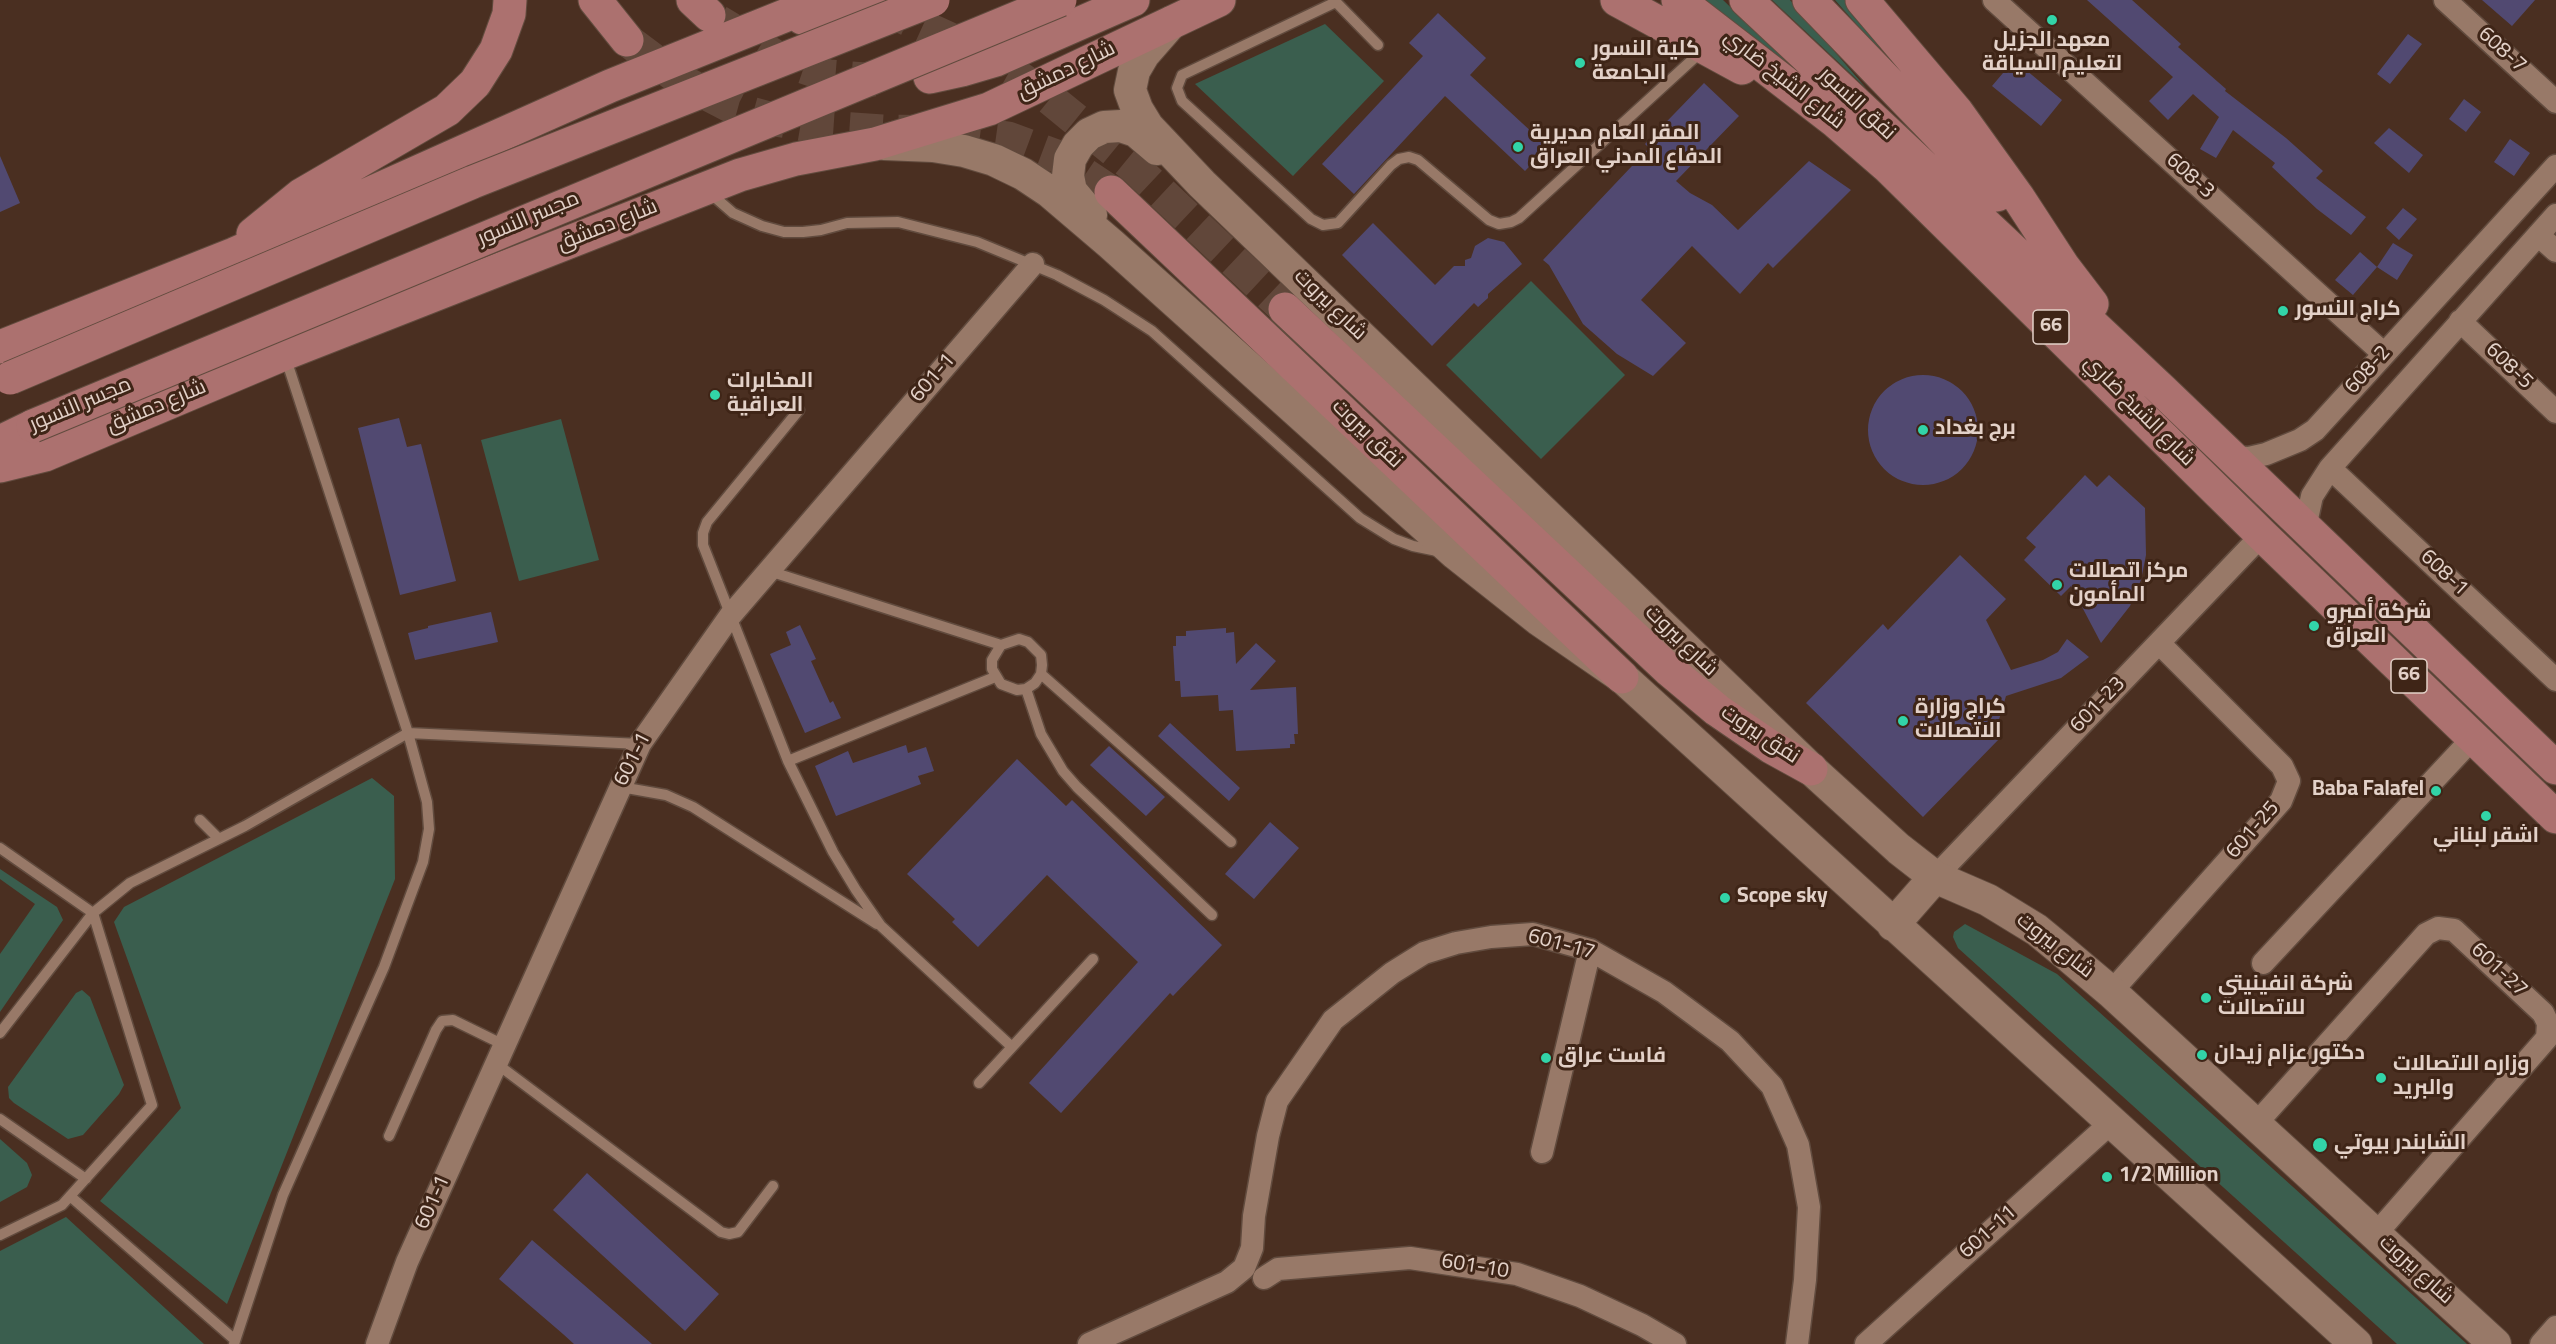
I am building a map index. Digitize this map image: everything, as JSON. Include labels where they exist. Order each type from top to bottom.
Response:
[{"type":"main road","points":[[234,254],[266,222],[301,195],[447,110],[475,83],[496,50],[509,14],[510,0]]},
{"type":"main road","points":[[595,0],[627,40]]},
{"type":"main road","points":[[0,347],[234,254],[610,86],[758,29],[824,0]]},
{"type":"main road","points":[[758,29],[876,0]]},
{"type":"main road","points":[[5,379],[473,182],[933,0]]},
{"type":"main road","name":"مجسر النسور","points":[[0,442],[33,426],[1060,0]]},
{"type":"main road","points":[[930,77],[996,60],[1133,0]]},
{"type":"main road","name":"شارع دمشق","points":[[0,466],[45,455],[284,354],[740,175],[785,162],[875,144],[989,109],[1219,0]]},
{"type":"main road","points":[[1617,0],[1767,81],[1836,122]]},
{"type":"main road","name":"شارع الشيخ ضاري","points":[[1678,0],[1836,122],[1934,211],[2262,535],[2556,817]]},
{"type":"main road","name":"نفق النسور","points":[[1746,0],[1967,209]]},
{"type":"main road","points":[[1809,0],[2063,266]]},
{"type":"main road","name":"شارع الشيخ ضاري","points":[[1862,0],[1957,112],[2018,197],[2063,266],[2162,390]]},
{"type":"main road","name":"شارع بيروت","points":[[1172,22],[1144,54],[1134,71],[1130,90],[1148,127],[1202,184],[1811,769],[1920,867],[1935,877],[1988,900],[2037,930],[2111,992],[2254,1126],[2495,1344]]},
{"type":"main road","points":[[1111,244],[1071,191],[1068,176],[1070,159],[1077,145],[1089,134],[1121,126],[1136,131],[1174,165],[1202,184]]},
{"type":"main road","points":[[875,144],[933,146],[964,151],[994,160],[1023,174],[1050,192],[1456,554],[1538,619],[1622,678],[1893,925],[2113,1121],[2356,1344]]},
{"type":"main road","name":"نفق بيروت","points":[[1111,192],[1622,678]]},
{"type":"main road","name":"شارع الشيخ ضاري","points":[[1967,209],[2162,390],[2556,768]]},
{"type":"main road","name":"نفق بيروت","points":[[1285,309],[1668,669],[1717,710],[1771,747],[1811,769]]},
{"type":"main road","points":[[1893,925],[1935,877]]},
{"type":"street","name":"608-3","points":[[1994,0],[2385,354]]},
{"type":"street","name":"608-7","points":[[2445,0],[2556,102]]},
{"type":"street","name":"608-2","points":[[2232,457],[2248,458],[2266,454],[2315,430],[2556,166]]},
{"type":"street","name":"608-2","points":[[2305,528],[2312,496],[2330,468],[2556,215]]},
{"type":"street","points":[[2538,235],[2556,251]]},
{"type":"street","name":"601-1","points":[[377,1344],[407,1262],[640,744],[730,616],[1033,264]]},
{"type":"street","points":[[2420,315],[2444,339]]},
{"type":"street","name":"608-5","points":[[2460,321],[2556,412]]},
{"type":"street","name":"608-1","points":[[2330,468],[2556,680]]},
{"type":"street","name":"601-23","points":[[1935,877],[2262,535]]},
{"type":"street","name":"601-25","points":[[2111,992],[2281,801],[2289,781],[2282,766],[2159,644]]},
{"type":"street","points":[[2263,963],[2474,738]]},
{"type":"street","name":"601-27","points":[[2254,1126],[2426,933],[2438,928],[2454,930],[2542,1013],[2548,1023],[2547,1038],[2375,1235]]},
{"type":"street","name":"601-17","points":[[1254,1273],[1252,1248],[1254,1216],[1277,1101],[1334,1020],[1392,973],[1424,953],[1456,943],[1491,937],[1533,934],[1590,950],[1664,992],[1730,1041],[1772,1086],[1798,1145],[1809,1207],[1805,1280],[1797,1344]]},
{"type":"street","points":[[1542,1152],[1590,950]]},
{"type":"street","name":"601-11","points":[[1866,1344],[2113,1121]]},
{"type":"street","name":"601-10","points":[[1089,1344],[1227,1282],[1254,1273],[1410,1258],[1517,1274],[1580,1296],[1642,1325],[1675,1344]]},
{"type":"street","points":[[2541,1344],[2556,1327]]},
{"type":"lane","points":[[1378,45],[1335,1],[1189,72],[1178,81],[1177,88],[1182,101],[1311,219],[1323,225],[1338,223],[1391,165],[1399,159],[1408,158],[1418,160],[1489,220],[1500,224],[1519,218],[1705,48]]},
{"type":"lane","points":[[706,188],[733,213],[749,222],[784,232],[821,230],[847,223],[867,221],[898,222],[977,242],[1033,264],[1089,291],[1152,331],[1360,518],[1376,529],[1413,546],[1456,554]]},
{"type":"lane","points":[[70,1196],[235,1342],[283,1195],[384,967],[423,862],[429,829],[427,802],[408,733],[284,354]]},
{"type":"lane","points":[[799,410],[706,522],[703,545],[788,761],[832,852],[881,926]]},
{"type":"lane","points":[[768,571],[1000,645],[1019,639],[1028,642],[1041,655],[1041,674],[1035,683],[1026,688],[1008,688],[995,677],[992,660],[1000,645]]},
{"type":"lane","points":[[1041,674],[1231,842]]},
{"type":"lane","points":[[788,761],[995,677]]},
{"type":"lane","points":[[1026,688],[1041,734],[1063,771],[1212,915]]},
{"type":"lane","points":[[0,1033],[93,913],[130,883],[219,839],[408,733],[640,744]]},
{"type":"lane","points":[[620,787],[666,795],[693,807],[881,926],[1012,1047]]},
{"type":"lane","points":[[200,820],[219,839]]},
{"type":"lane","points":[[0,848],[93,913],[152,1105],[62,1205],[0,1234]]},
{"type":"lane","points":[[980,1083],[1093,959]]},
{"type":"lane","points":[[389,1136],[436,1030],[442,1021],[453,1020],[500,1055],[721,1233],[738,1232],[773,1186]]},
{"type":"lane","points":[[0,1119],[86,1179]]},
{"type":"green space","points":[[1701,0],[1723,0],[1891,160]]},
{"type":"green space","points":[[1772,0],[1790,0],[1866,88]]},
{"type":"green space","points":[[1835,0],[1845,0],[1893,66]]},
{"type":"green space","points":[[1325,24],[1384,81],[1293,176],[1195,84]]},
{"type":"green space","points":[[1531,281],[1625,375],[1541,459],[1446,365]]},
{"type":"green space","points":[[561,419],[599,560],[519,581],[481,440]]},
{"type":"green space","points":[[372,778],[394,796],[395,879],[227,1304],[100,1201],[181,1108],[114,922],[124,907]]},
{"type":"green space","points":[[0,869],[57,907],[63,920],[0,1012],[0,954],[35,904],[0,879]]},
{"type":"green space","points":[[1965,924],[2057,974],[2467,1344],[2397,1344],[1958,948],[1953,937],[1954,932]]},
{"type":"green space","points":[[82,990],[90,997],[124,1085],[119,1094],[83,1135],[68,1139],[14,1103],[9,1098],[8,1087],[76,993]]},
{"type":"green space","points":[[0,1139],[27,1163],[32,1175],[27,1187],[0,1202]]},
{"type":"green space","points":[[66,1217],[204,1344],[0,1344],[0,1251]]},
{"type":"building","points":[[2087,0],[2132,0],[2181,44],[2178,47],[2226,89],[2225,91],[2286,138],[2323,171],[2316,178],[2366,217],[2351,235],[2317,209],[2272,167],[2275,163],[2233,130],[2216,158],[2200,149],[2219,117],[2193,94],[2168,120],[2149,101],[2173,77]]},
{"type":"building","points":[[2482,0],[2535,0],[2512,26]]},
{"type":"building","points":[[1438,13],[1486,58],[1470,75],[1548,147],[1525,171],[1445,96],[1354,194],[1322,164],[1423,56],[1409,43]]},
{"type":"building","points":[[2408,34],[2422,44],[2390,84],[2377,74]]},
{"type":"building","points":[[2014,60],[2062,100],[2041,126],[1992,86]]},
{"type":"building","points":[[1704,83],[1739,116],[1676,181],[1690,193],[1712,205],[1738,230],[1809,161],[1851,190],[1773,268],[1768,263],[1740,294],[1692,246],[1641,300],[1686,343],[1653,376],[1617,354],[1583,324],[1549,265],[1543,260],[1649,148],[1645,144]]},
{"type":"building","points":[[2464,99],[2481,112],[2466,132],[2449,119]]},
{"type":"building","points":[[2389,128],[2423,155],[2409,173],[2374,143]]},
{"type":"building","points":[[2510,139],[2530,153],[2514,176],[2494,162]]},
{"type":"building","points":[[0,156],[20,203],[0,212]]},
{"type":"building","points":[[2403,208],[2417,219],[2399,240],[2386,228]]},
{"type":"building","points":[[1373,223],[1435,285],[1454,266],[1465,266],[1465,260],[1471,258],[1475,246],[1488,238],[1504,242],[1522,264],[1488,294],[1488,298],[1478,307],[1474,303],[1432,346],[1342,255]]},
{"type":"building","points":[[2393,243],[2413,255],[2397,280],[2377,267]]},
{"type":"building","points":[[2360,252],[2377,267],[2353,295],[2335,280]]},
{"type":"building","name":"برج بغداد","points":[[1923,375],[1944,379],[1962,391],[1974,409],[1978,430],[1974,451],[1962,469],[1944,481],[1923,485],[1902,481],[1884,469],[1872,451],[1868,430],[1872,409],[1884,391],[1902,379]]},
{"type":"building","points":[[399,418],[407,447],[421,444],[456,581],[400,595],[358,428]]},
{"type":"building","points":[[2085,475],[2097,487],[2109,475],[2145,508],[2146,555],[2141,580],[2130,606],[2101,643],[2071,586],[2061,596],[2024,560],[2036,547],[2026,538]]},
{"type":"building","points":[[1960,555],[2006,599],[1986,620],[2011,670],[2043,660],[2058,652],[2067,639],[2089,657],[2061,678],[2006,696],[1995,733],[2000,738],[1923,817],[1806,703],[1883,624],[1888,630]]},
{"type":"building","points":[[491,612],[498,642],[415,660],[408,633],[428,628],[428,626]]},
{"type":"building","points":[[800,625],[816,659],[811,661],[830,703],[833,701],[841,718],[805,733],[770,654],[791,645],[786,632]]},
{"type":"building","points":[[1226,628],[1226,633],[1234,632],[1236,664],[1256,643],[1276,661],[1250,690],[1296,687],[1298,734],[1294,734],[1295,744],[1290,744],[1290,748],[1236,751],[1233,710],[1219,711],[1218,695],[1181,697],[1180,681],[1175,681],[1173,646],[1176,646],[1176,636],[1186,636],[1186,631]]},
{"type":"building","points":[[1170,723],[1240,788],[1229,801],[1158,736]]},
{"type":"building","points":[[906,745],[908,753],[926,747],[934,771],[918,776],[921,784],[836,816],[815,766],[848,751],[853,763]]},
{"type":"building","points":[[1109,746],[1165,797],[1146,816],[1090,765]]},
{"type":"building","points":[[1017,759],[1066,806],[1072,800],[1222,945],[1173,996],[1170,993],[1061,1113],[1029,1083],[1138,962],[1047,875],[978,947],[952,922],[955,919],[907,874]]},
{"type":"building","points":[[1270,822],[1299,848],[1254,899],[1225,874]]},
{"type":"building","points":[[587,1173],[719,1294],[685,1331],[553,1210]]},
{"type":"building","points":[[532,1240],[652,1344],[574,1344],[499,1279]]},
{"type":"tunnel","points":[[878,6],[959,43],[1013,73],[1048,97],[1135,168],[1285,309]]},
{"type":"tunnel","points":[[718,21],[782,60],[829,76],[877,80]]},
{"type":"tunnel","points":[[627,40],[682,81],[736,109],[810,126],[883,131],[965,132],[1008,138],[1059,157],[1111,192]]},
{"type":"place","name":"معهد الجزيل لتعليم السياقة","points":[[2052,20]]},
{"type":"place","name":"كلية النسور الجامعة","points":[[1580,63]]},
{"type":"place","name":"المقر العام مديرية الدفاع المدني العراق","points":[[1518,147]]},
{"type":"place","name":"كراج النسور","points":[[2283,311]]},
{"type":"place","name":"المخابرات العراقية","points":[[715,395]]},
{"type":"place","name":"برج بغداد","points":[[1923,430]]},
{"type":"place","name":"مركز اتصالات المأمون","points":[[2057,585]]},
{"type":"place","name":"شركة أمبرو العراق","points":[[2314,626]]},
{"type":"place","name":"كراج وزارة الاتصالات","points":[[1903,721]]},
{"type":"place","name":"Baba Falafel","points":[[2436,791]]},
{"type":"place","name":"اشقر لبناني","points":[[2486,816]]},
{"type":"place","name":"Scope sky","points":[[1725,898]]},
{"type":"place","name":"شركة انفينيتي للاتصالات","points":[[2206,998]]},
{"type":"place","name":"دكتور عزام زيدان","points":[[2202,1055]]},
{"type":"place","name":"فاست عراق","points":[[1546,1058]]},
{"type":"place","name":"وزاره الاتصالات والبريد","points":[[2381,1078]]},
{"type":"place","name":"الشابندر بيوتي","points":[[2320,1145]]},
{"type":"place","name":"1/2 Million","points":[[2107,1177]]}]
